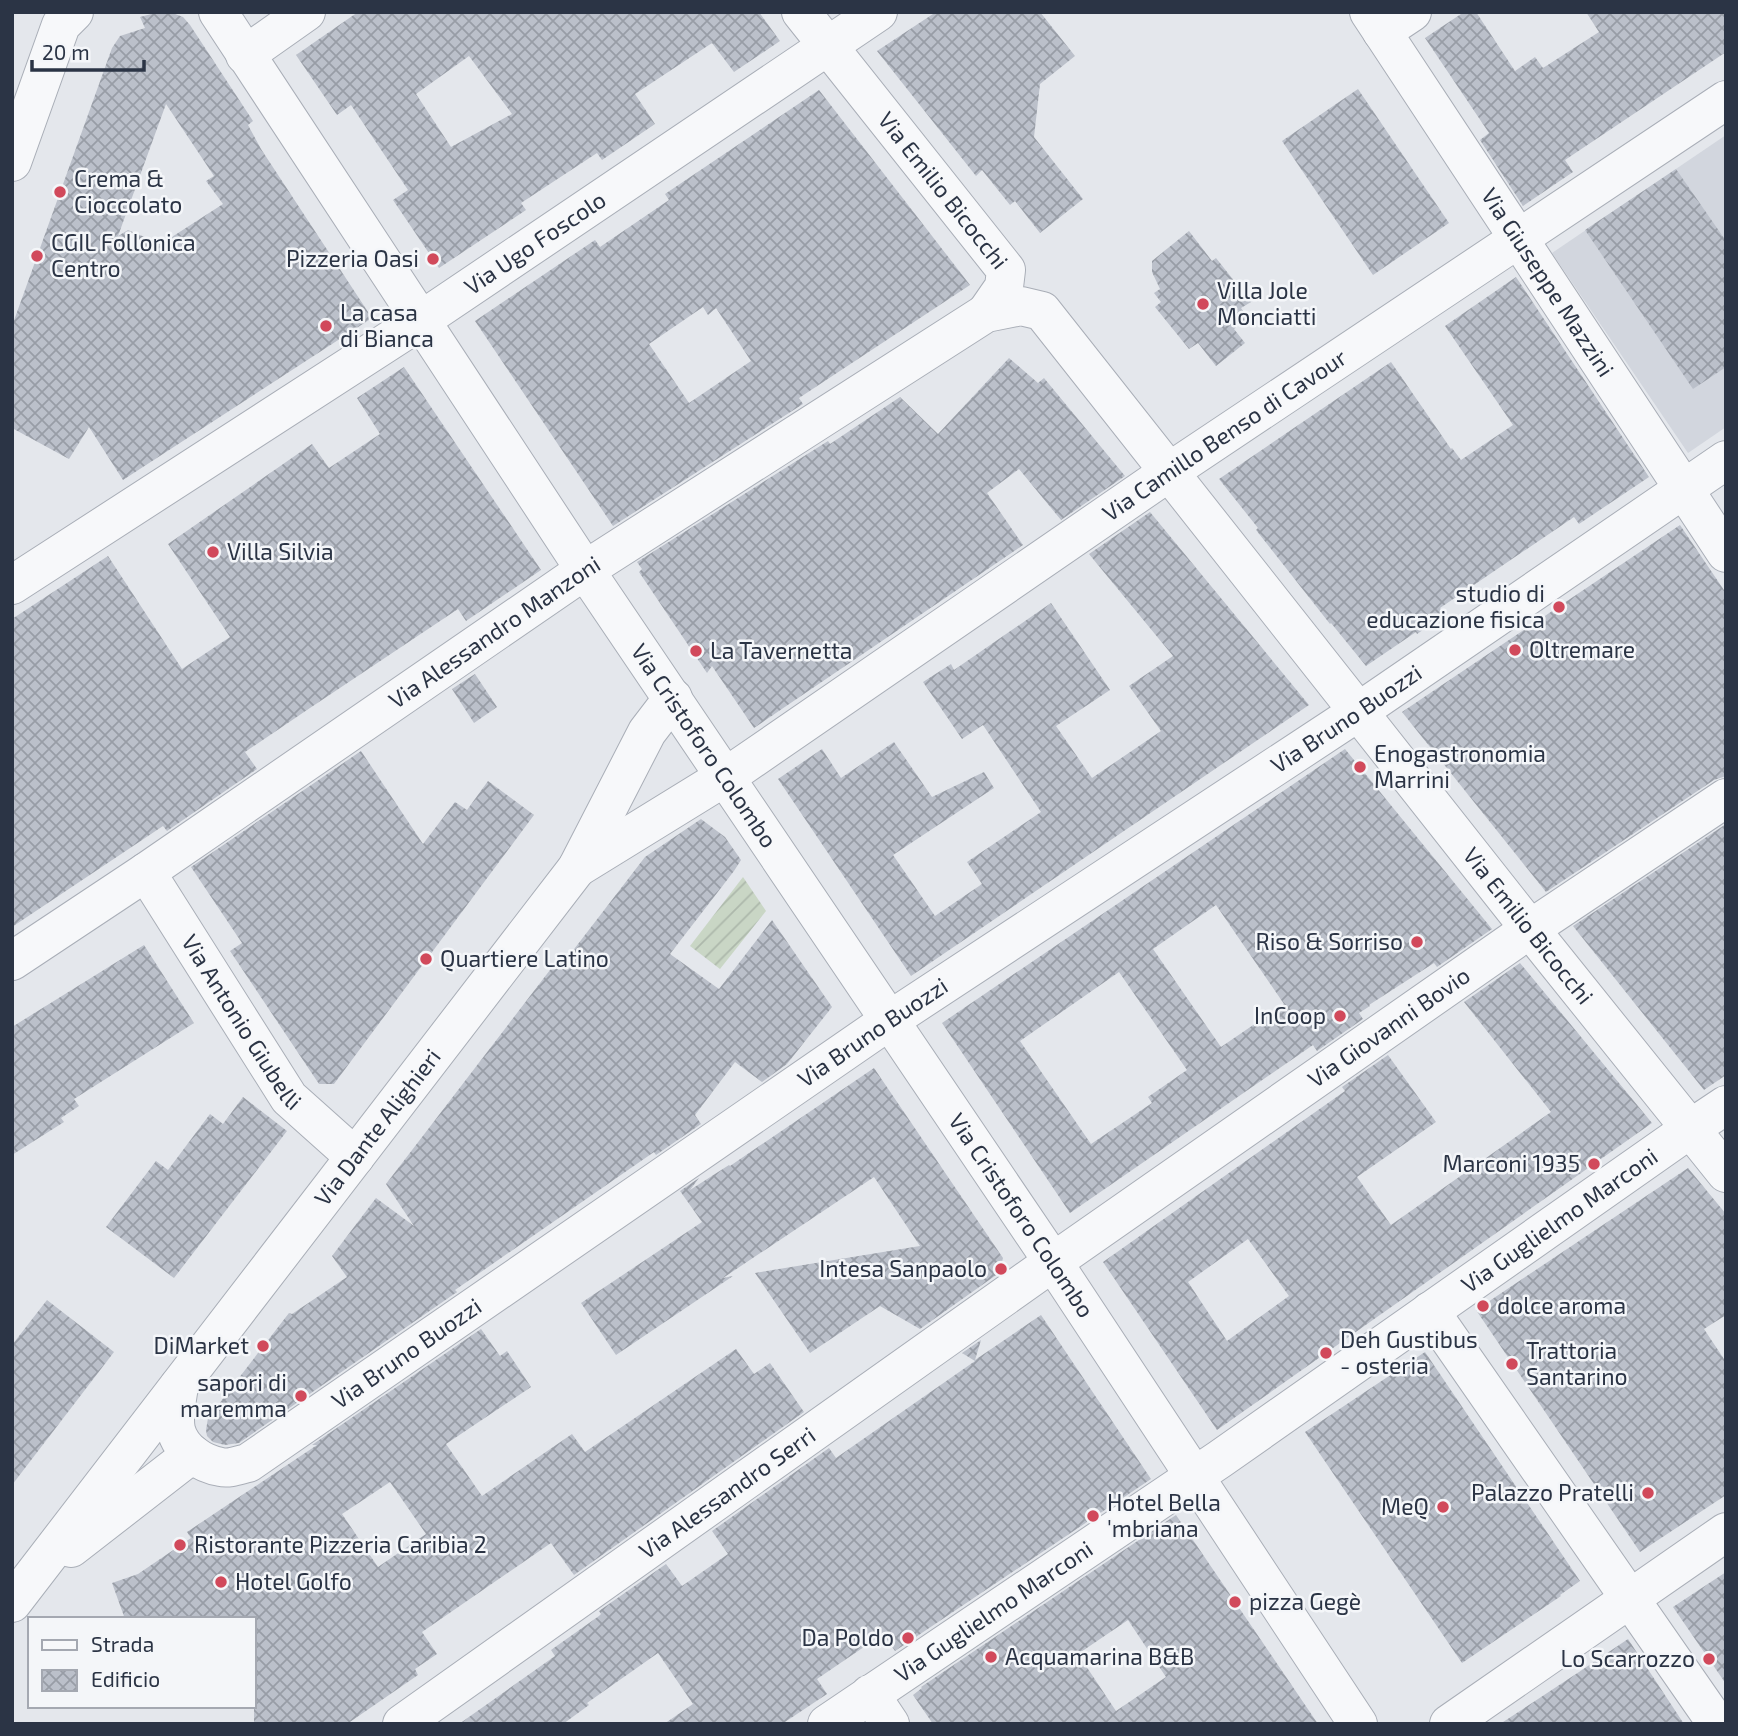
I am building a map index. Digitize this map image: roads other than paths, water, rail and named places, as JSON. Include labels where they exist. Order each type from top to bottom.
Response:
[{"type":"street","name":"Via Cristoforo Colombo","points":[[218,12],[585,570],[1054,1262],[1358,1724]]},
{"type":"street","points":[[245,55],[306,12]]},
{"type":"street","name":"Via Emilio Bicocchi","points":[[802,12],[1006,270],[1004,287],[986,313]]},
{"type":"street","name":"Via Ugo Foscolo","points":[[12,585],[420,321],[878,12]]},
{"type":"street","points":[[12,163],[63,17]]},
{"type":"street","name":"Via Giuseppe Mazzini","points":[[1388,19],[1518,238],[1726,553]]},
{"type":"street","name":"Via Camillo Benso di Cavour","points":[[726,777],[1169,472],[1726,100]]},
{"type":"street","name":"Via Emilio Bicocchi","points":[[986,313],[1021,306],[1042,311],[1726,1173]]},
{"type":"street","name":"Via Alessandro Manzoni","points":[[12,961],[585,570],[986,313]]},
{"type":"street","name":"Via Bruno Buozzi","points":[[192,1454],[200,1460],[221,1467],[248,1463],[890,1020],[1358,712],[1726,460]]},
{"type":"street","name":"Via Dante Alighieri","points":[[20,1592],[577,868],[647,732],[673,698]]},
{"type":"street","name":"Via Dante Alighieri","points":[[577,868],[726,777]]},
{"type":"street","name":"Via Giovanni Bovio","points":[[1054,1262],[1530,929],[1726,798]]},
{"type":"street","name":"Via Antonio Giubelli","points":[[146,872],[289,1098],[355,1157]]},
{"type":"street","name":"Via Guglielmo Marconi","points":[[827,1724],[880,1709],[1195,1475],[1726,1105]]},
{"type":"street","name":"Via Alessandro Serri","points":[[402,1724],[1054,1262]]},
{"type":"street","points":[[1430,1311],[1717,1724]]},
{"type":"street","points":[[20,1592],[192,1454],[176,1431],[179,1387]]},
{"type":"street","points":[[1449,1724],[1726,1532]]},
{"type":"place","name":"Crema & Cioccolato","points":[[60,192]]},
{"type":"place","name":"CGIL Follonica Centro","points":[[37,256]]},
{"type":"place","name":"Pizzeria Oasi","points":[[433,259]]},
{"type":"place","name":"Villa Jole Monciatti","points":[[1203,304]]},
{"type":"place","name":"La casa di Bianca","points":[[326,326]]},
{"type":"place","name":"Villa Silvia","points":[[213,552]]},
{"type":"place","name":"studio di educazione fisica","points":[[1559,607]]},
{"type":"place","name":"Oltremare","points":[[1515,650]]},
{"type":"place","name":"La Tavernetta","points":[[696,651]]},
{"type":"place","name":"Enogastronomia Marrini","points":[[1360,767]]},
{"type":"place","name":"Riso & Sorriso","points":[[1417,942]]},
{"type":"place","name":"Quartiere Latino","points":[[426,959]]},
{"type":"place","name":"InCoop","points":[[1340,1016]]},
{"type":"place","name":"Marconi 1935","points":[[1594,1164]]},
{"type":"place","name":"Intesa Sanpaolo","points":[[1001,1269]]},
{"type":"place","name":"dolce aroma","points":[[1483,1306]]},
{"type":"place","name":"DiMarket","points":[[263,1346]]},
{"type":"place","name":"Deh Gustibus - osteria","points":[[1326,1353]]},
{"type":"place","name":"Trattoria Santarino","points":[[1512,1364]]},
{"type":"place","name":"sapori di maremma","points":[[301,1396]]},
{"type":"place","name":"Palazzo Pratelli","points":[[1648,1493]]},
{"type":"place","name":"MeQ","points":[[1443,1507]]},
{"type":"place","name":"Hotel Bella 'mbriana","points":[[1093,1516]]},
{"type":"place","name":"Ristorante Pizzeria Caribia 2","points":[[180,1545]]},
{"type":"place","name":"Hotel Golfo","points":[[221,1582]]},
{"type":"place","name":"pizza Gegè","points":[[1235,1602]]},
{"type":"place","name":"Da Poldo","points":[[908,1638]]},
{"type":"place","name":"Acquamarina B&B","points":[[991,1657]]},
{"type":"place","name":"Lo Scarrozzo","points":[[1709,1659]]}]
